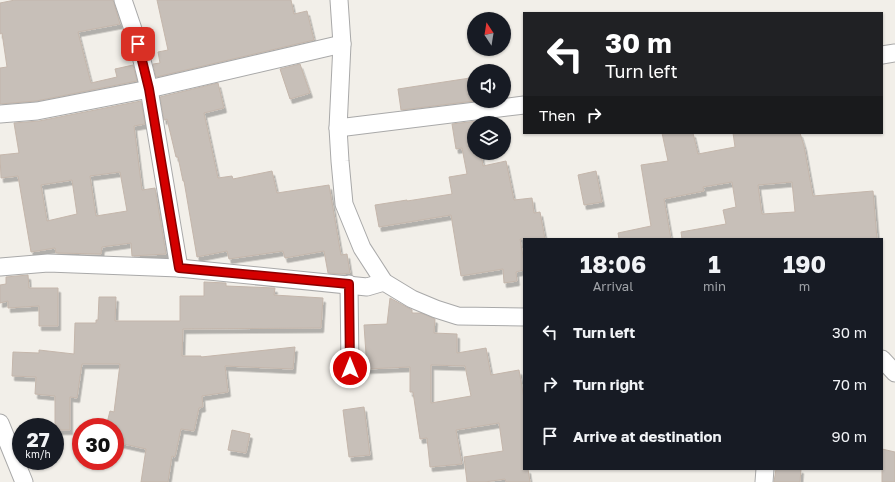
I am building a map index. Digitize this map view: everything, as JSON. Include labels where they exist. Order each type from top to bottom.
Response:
[{"type":"street","points":[[123,0],[138,44],[149,89],[179,268]]},
{"type":"street","points":[[340,0],[349,127],[344,204],[362,248],[384,282],[412,299],[458,316],[523,317]]},
{"type":"street","points":[[0,114],[36,111],[149,89],[342,44]]},
{"type":"street","points":[[883,55],[895,53]]},
{"type":"street","points":[[349,127],[523,105]]},
{"type":"street","points":[[0,266],[48,263],[179,268],[367,287],[384,282]]},
{"type":"street","points":[[349,284],[350,368]]},
{"type":"street","points":[[883,360],[895,373]]},
{"type":"street","points":[[0,423],[24,482]]},
{"type":"street","points":[[764,482],[765,470]]},
{"type":"building","points":[[15,0],[113,0],[120,24],[78,32],[91,83],[117,77],[115,69],[133,65],[137,81],[36,101],[0,104],[0,68],[7,67],[2,33],[0,34],[0,3]]},
{"type":"building","points":[[157,0],[291,0],[294,14],[307,11],[314,40],[156,77],[153,64],[160,63],[158,52],[168,50]]},
{"type":"building","points":[[300,64],[310,93],[290,99],[280,69]]},
{"type":"building","points":[[467,78],[467,102],[401,110],[398,89]]},
{"type":"building","points":[[218,83],[224,108],[204,113],[218,178],[232,176],[233,179],[272,171],[277,193],[329,185],[341,255],[347,254],[350,273],[328,273],[324,251],[285,258],[283,251],[229,259],[227,251],[197,257],[184,181],[178,157],[176,157],[167,119],[164,120],[160,97]]},
{"type":"building","points":[[141,101],[145,124],[134,126],[142,190],[155,188],[166,254],[132,256],[131,243],[102,247],[101,254],[56,253],[55,248],[31,252],[18,176],[1,178],[0,155],[19,153],[14,123],[39,121]],"holes":[[[120,172],[127,211],[96,216],[90,176]],[[72,180],[77,214],[47,221],[41,185]]]},
{"type":"building","points":[[467,122],[467,160],[482,160],[483,166],[506,161],[514,200],[532,198],[534,213],[540,212],[545,238],[520,239],[523,256],[523,270],[516,272],[517,281],[504,283],[503,269],[461,276],[451,215],[379,227],[375,205],[452,194],[449,177],[467,174],[462,148],[456,149],[452,124]]},
{"type":"building","points":[[662,134],[693,134],[698,154],[735,147],[733,134],[800,134],[804,146],[813,196],[873,191],[877,238],[682,238],[681,232],[726,224],[723,210],[736,207],[732,182],[703,187],[704,191],[664,199],[671,238],[619,238],[618,233],[651,226],[641,165],[668,161]],"holes":[[[792,182],[795,212],[762,214],[758,185]]]},
{"type":"building","points":[[596,171],[602,202],[584,205],[578,175]]},
{"type":"building","points":[[28,275],[29,288],[58,288],[58,326],[39,326],[39,306],[8,308],[8,301],[0,303],[0,285],[6,284],[6,277]]},
{"type":"building","points":[[204,282],[226,283],[226,286],[275,288],[274,295],[323,298],[321,328],[183,329],[182,356],[201,357],[295,347],[293,369],[225,366],[228,392],[202,396],[203,407],[199,408],[194,431],[181,429],[175,457],[172,456],[168,482],[141,482],[146,449],[124,444],[124,418],[108,418],[110,411],[114,412],[120,364],[82,364],[77,398],[70,397],[70,430],[64,430],[64,418],[55,418],[55,396],[35,394],[36,377],[12,376],[13,352],[39,353],[39,350],[74,354],[75,323],[96,323],[96,320],[98,320],[99,297],[116,297],[115,321],[180,321],[180,296],[204,296]]},
{"type":"building","points":[[390,298],[412,310],[412,313],[421,313],[435,319],[434,333],[457,334],[457,353],[486,348],[491,375],[519,370],[523,392],[523,470],[528,470],[530,482],[506,482],[505,479],[485,482],[467,482],[464,457],[503,451],[499,423],[456,430],[462,464],[430,467],[427,438],[420,439],[413,392],[410,392],[410,367],[367,369],[364,325],[387,324]],"holes":[[[431,365],[465,366],[471,396],[431,403]]]},
{"type":"building","points":[[364,407],[370,455],[349,457],[343,410]]},
{"type":"building","points":[[232,430],[250,434],[246,453],[228,450]]},
{"type":"building","points":[[883,449],[895,452],[895,482],[882,482]]},
{"type":"building","points":[[776,470],[801,470],[800,482],[774,482]]},
{"type":"route","points":[[138,44],[149,89],[179,268],[349,284],[350,368]]}]
